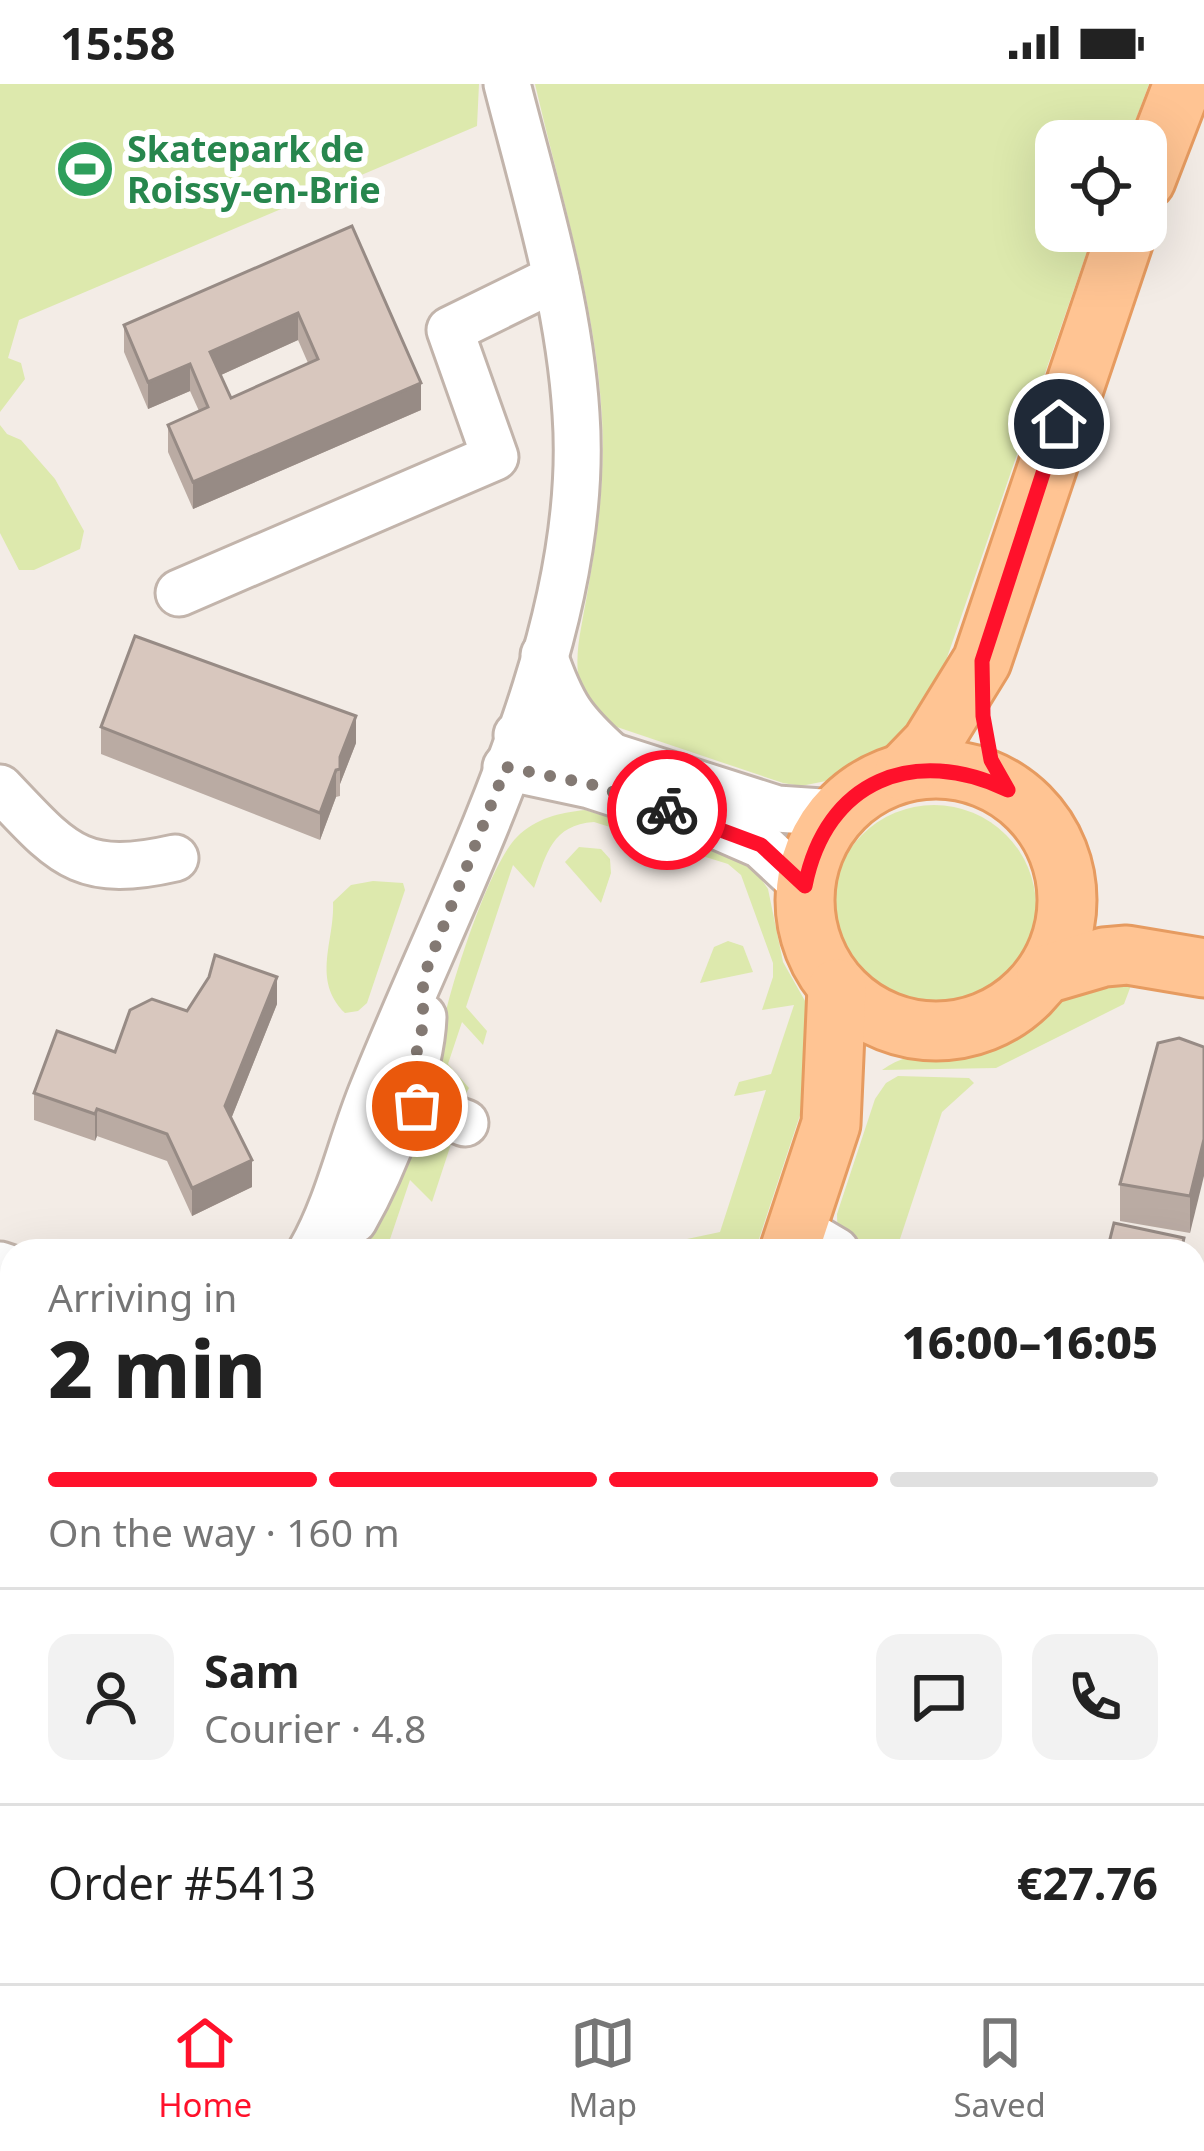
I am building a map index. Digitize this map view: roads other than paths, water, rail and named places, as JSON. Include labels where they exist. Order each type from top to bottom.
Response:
[{"type":"main road","points":[[1167,139],[1187,100]]},
{"type":"main road","points":[[904,772],[932,744],[982,661],[1119,252]]},
{"type":"main road","points":[[982,661],[983,716],[991,760],[1008,790]]},
{"type":"main road","points":[[940,768],[976,774],[1008,790],[1036,814],[1056,845],[1067,880],[1068,913],[1061,944],[1046,974],[1021,1002],[990,1021],[954,1031],[916,1031],[873,1016],[837,988],[817,958],[806,923],[810,860],[837,813],[867,788],[904,772],[940,768]]},
{"type":"main road","points":[[1067,880],[1111,910],[1204,949]]},
{"type":"main road","points":[[1046,974],[1127,955],[1204,968]]},
{"type":"main road","points":[[808,1239],[831,1124],[837,988]]},
{"type":"main road","points":[[831,1124],[875,1059],[916,1031]]},
{"type":"street","points":[[315,1239],[511,751],[544,655],[568,562],[577,416],[556,278],[508,84]]},
{"type":"street","points":[[179,593],[496,458],[450,330],[556,278]]},
{"type":"street","points":[[544,655],[557,694],[574,723],[611,756]]},
{"type":"street","points":[[511,751],[611,756],[777,809],[837,813]]},
{"type":"street","points":[[511,751],[761,845],[805,886]]},
{"type":"street","points":[[0,788],[59,850],[95,863],[135,867],[175,858]]},
{"type":"street","points":[[340,1239],[359,1212],[405,1102],[423,1025],[423,978]]},
{"type":"street","points":[[333,1198],[359,1162],[383,1106],[405,1102],[465,1123]]},
{"type":"place","name":"Skatepark de Roissy-en-Brie","points":[[85,169]]}]
